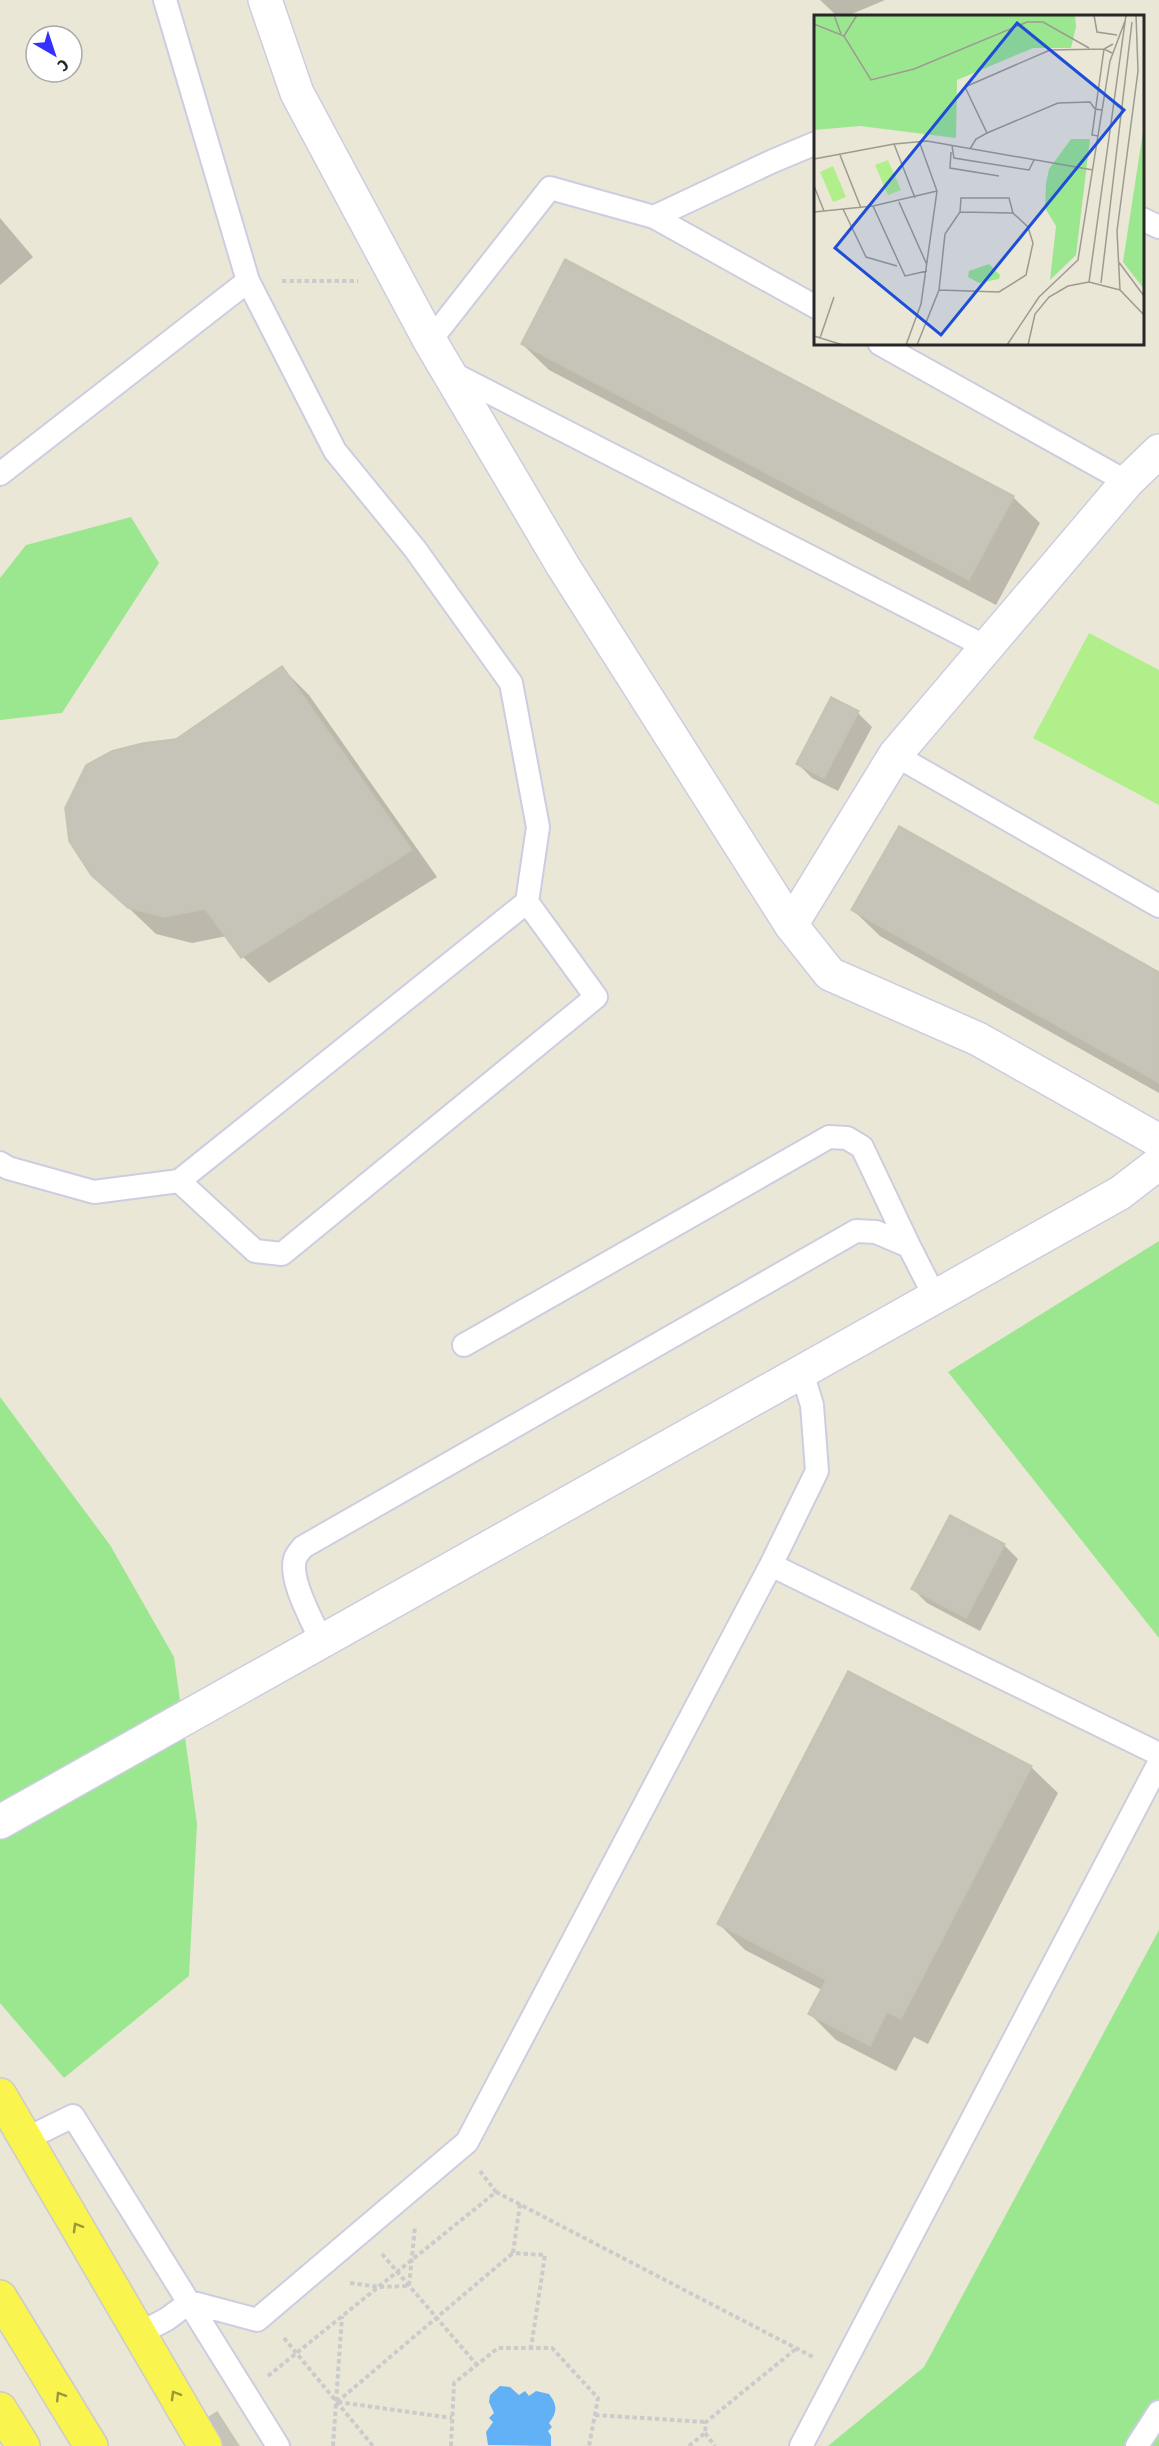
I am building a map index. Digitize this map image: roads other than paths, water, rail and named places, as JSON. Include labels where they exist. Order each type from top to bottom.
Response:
[{"type":"main road","points":[[0,2095],[205,2446]]},
{"type":"main road","points":[[0,2297],[91,2446]]},
{"type":"main road","points":[[0,2409],[24,2446]]},
{"type":"street","points":[[265,0],[297,93],[430,341],[564,566],[791,925],[830,974],[978,1039],[1159,1141]]},
{"type":"street","points":[[791,925],[896,755],[1127,482],[1159,451]]},
{"type":"street","points":[[0,1822],[1120,1194],[1159,1163]]},
{"type":"lane","points":[[0,1163],[8,1168],[94,1192],[179,1181],[527,902],[538,826],[511,683],[416,549],[335,451],[248,281],[165,0]]},
{"type":"lane","points":[[654,217],[773,160],[814,144]]},
{"type":"lane","points":[[430,341],[550,188],[654,217],[814,307]]},
{"type":"lane","points":[[1144,220],[1159,227]]},
{"type":"lane","points":[[0,474],[248,281]]},
{"type":"lane","points":[[882,345],[1127,482]]},
{"type":"lane","points":[[448,371],[988,648]]},
{"type":"lane","points":[[896,755],[1159,906]]},
{"type":"lane","points":[[179,1181],[255,1251],[282,1254],[597,997],[527,902]]},
{"type":"lane","points":[[464,1346],[829,1137],[847,1138],[862,1147],[935,1297]]},
{"type":"lane","points":[[321,1641],[294,1572],[295,1558],[303,1547],[856,1231],[876,1232],[909,1246]]},
{"type":"lane","points":[[190,2302],[257,2320],[467,2142],[771,1565],[817,1471],[812,1405],[802,1371]]},
{"type":"lane","points":[[771,1565],[1159,1754]]},
{"type":"lane","points":[[801,2446],[1159,1763]]},
{"type":"lane","points":[[26,2139],[74,2116],[278,2446]]},
{"type":"lane","points":[[139,2334],[167,2319],[190,2302]]},
{"type":"lane","points":[[1137,2446],[1159,2412]]},
{"type":"water","points":[[500,2386],[510,2387],[519,2395],[525,2391],[529,2396],[536,2391],[549,2394],[555,2409],[554,2416],[549,2423],[552,2427],[548,2431],[551,2436],[551,2446],[488,2445],[486,2432],[493,2422],[489,2418],[494,2413],[489,2402],[490,2395]]}]
